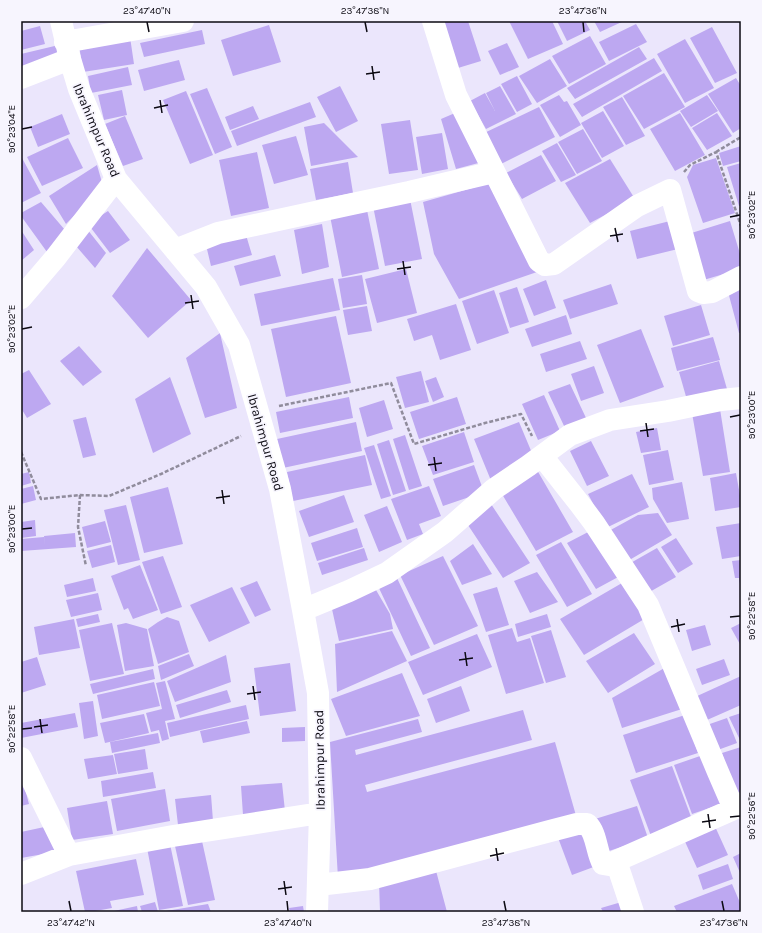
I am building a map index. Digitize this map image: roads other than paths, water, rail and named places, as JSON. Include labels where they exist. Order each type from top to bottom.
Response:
[{"type":"street","name":"Ibrahimpur Road","points":[[61,21],[79,89],[116,179],[206,287],[239,345],[280,489],[318,693],[320,813],[317,912]]},
{"type":"street","points":[[21,78],[68,51],[183,21]]},
{"type":"street","points":[[433,21],[456,94],[539,261],[545,265],[554,264],[637,206],[670,190],[698,291],[703,293],[712,292],[741,277]]},
{"type":"street","points":[[175,250],[218,233],[494,172]]},
{"type":"street","points":[[21,298],[56,257],[116,179]]},
{"type":"street","points":[[303,610],[387,573],[445,532],[494,489],[570,435],[610,420],[668,411],[721,400],[741,398]]},
{"type":"street","points":[[318,885],[370,879],[577,824],[587,824],[591,828],[600,859],[603,864],[609,864],[739,808],[718,772],[648,605],[590,518],[542,456]]},
{"type":"street","points":[[21,758],[69,855]]},
{"type":"street","points":[[21,874],[69,855],[173,836],[320,813]]},
{"type":"street","points":[[616,861],[633,912]]}]
